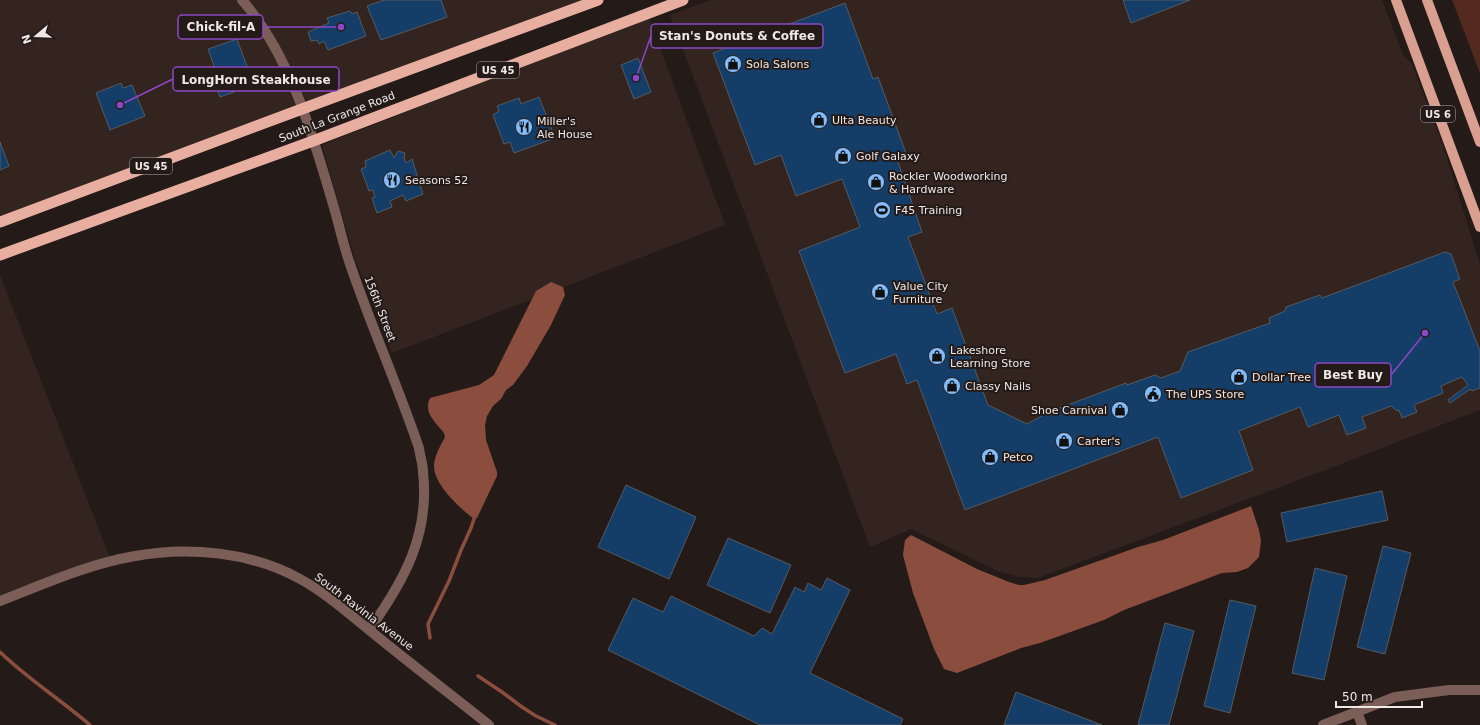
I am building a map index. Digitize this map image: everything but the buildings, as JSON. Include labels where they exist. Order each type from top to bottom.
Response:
[{"type":"highway","name":"South La Grange Road","points":[[0,222],[598,0]]},
{"type":"highway","name":"South La Grange Road","points":[[0,256],[313,140],[683,0]]},
{"type":"main road","name":"US 6","points":[[1396,0],[1480,227]]},
{"type":"main road","name":"US 6","points":[[1427,0],[1480,142]]},
{"type":"street","name":"156th Street","points":[[242,0],[255,14],[273,42],[302,109],[313,140],[350,263],[419,448],[423,472],[424,504],[421,527],[415,549],[399,585],[369,630]]},
{"type":"street","name":"South Ravinia Avenue","points":[[0,601],[86,568],[134,556],[174,551],[204,552],[240,557],[269,566],[300,579],[332,600],[489,725]]},
{"type":"street","points":[[1323,725],[1395,697],[1449,690],[1480,690]]},
{"type":"street","points":[[1357,712],[1362,725]]},
{"type":"shaded area","points":[[0,0],[589,0],[0,218]]},
{"type":"shaded area","points":[[711,0],[1382,0],[1403,55],[1412,64],[1443,146],[1480,265],[1480,410],[1038,578],[1020,577],[1000,572],[911,529],[870,547],[670,15]]},
{"type":"shaded area","points":[[1452,0],[1480,0],[1480,73]]},
{"type":"shaded area","points":[[649,17],[725,225],[392,353],[355,259],[322,145]]},
{"type":"shaded area","points":[[0,275],[110,558],[0,597]]},
{"type":"shaded area","points":[[551,282],[563,287],[565,295],[551,325],[527,366],[513,385],[506,390],[501,399],[493,406],[487,416],[485,425],[486,440],[497,476],[477,518],[474,519],[449,496],[438,481],[434,466],[435,458],[445,437],[444,433],[431,417],[428,403],[430,398],[479,385],[494,375],[536,291]]},
{"type":"shaded area","points":[[1251,506],[1261,541],[1259,557],[1248,568],[1237,572],[1222,573],[1124,610],[1104,620],[1040,643],[1021,648],[957,673],[944,669],[934,649],[913,593],[903,555],[905,540],[911,535],[977,569],[1009,582],[1024,585],[1045,580],[1138,547],[1163,540]]},
{"type":"waterway","points":[[430,638],[428,624],[449,581],[474,519]]},
{"type":"waterway","points":[[0,652],[90,725]]},
{"type":"waterway","points":[[478,676],[536,716],[555,725]]},
{"type":"place","name":"Chick-fil-A","points":[[341,27]]},
{"type":"place","name":"Sola Salons","points":[[733,64]]},
{"type":"place","name":"Stan's Donuts & Coffee","points":[[636,78]]},
{"type":"place","name":"LongHorn Steakhouse","points":[[120,105]]},
{"type":"place","name":"Ulta Beauty","points":[[819,120]]},
{"type":"place","name":"Miller's Ale House","points":[[524,127]]},
{"type":"place","name":"Golf Galaxy","points":[[843,156]]},
{"type":"place","name":"Seasons 52","points":[[392,180]]},
{"type":"place","name":"Rockler Woodworking & Hardware","points":[[876,182]]},
{"type":"place","name":"F45 Training","points":[[882,210]]},
{"type":"place","name":"Value City Furniture","points":[[880,292]]},
{"type":"place","name":"Best Buy","points":[[1425,333]]},
{"type":"place","name":"Lakeshore Learning Store","points":[[937,356]]},
{"type":"place","name":"Dollar Tree","points":[[1239,377]]},
{"type":"place","name":"Classy Nails","points":[[952,386]]},
{"type":"place","name":"The UPS Store","points":[[1153,394]]},
{"type":"place","name":"Shoe Carnival","points":[[1120,410]]},
{"type":"place","name":"Carter's","points":[[1064,441]]},
{"type":"place","name":"Petco","points":[[990,457]]}]
